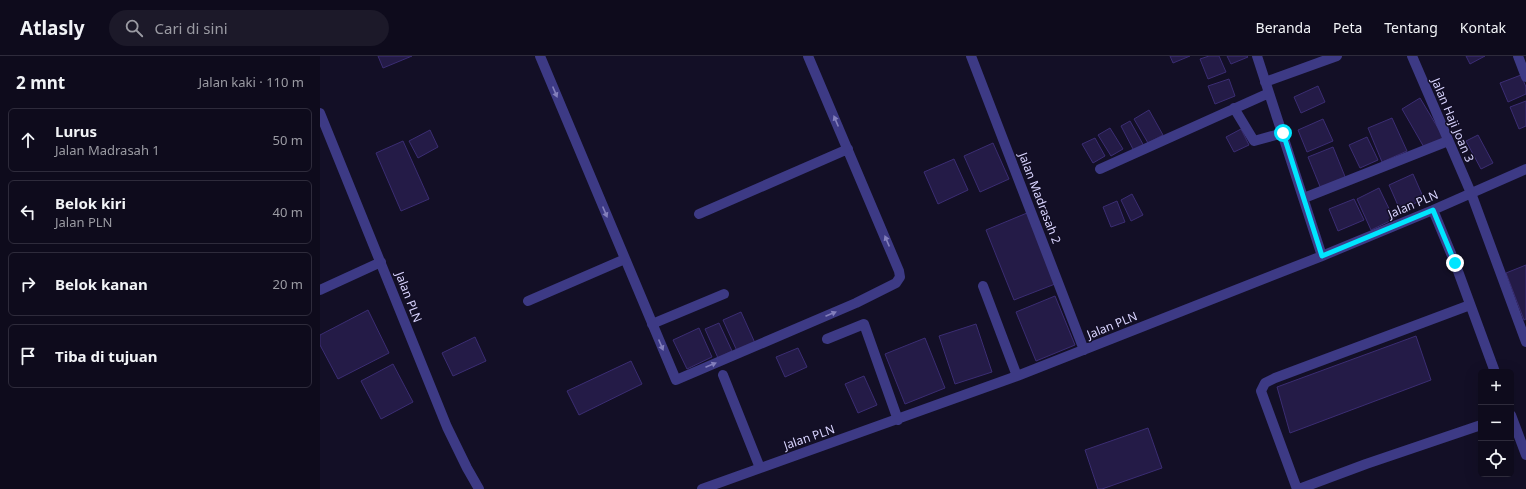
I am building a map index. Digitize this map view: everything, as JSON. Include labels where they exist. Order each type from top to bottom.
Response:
[{"type":"street","points":[[540,56],[676,380],[856,303],[896,283],[900,277],[900,271],[808,56]]},
{"type":"street","name":"Jalan Madrasah 2","points":[[971,56],[1084,350]]},
{"type":"street","points":[[1256,56],[1283,133],[1322,256]]},
{"type":"street","points":[[1265,82],[1336,56]]},
{"type":"street","name":"Jalan Haji Joan 3","points":[[1412,56],[1471,193],[1526,342]]},
{"type":"street","points":[[1518,56],[1526,77]]},
{"type":"street","points":[[1100,169],[1269,93]]},
{"type":"street","points":[[1234,108],[1254,141],[1283,133]]},
{"type":"street","name":"Jalan PLN","points":[[320,113],[447,427],[479,489]]},
{"type":"street","points":[[1304,198],[1448,141]]},
{"type":"street","points":[[699,214],[848,149]]},
{"type":"street","name":"Jalan PLN","points":[[702,489],[898,420],[1084,350],[1322,256],[1433,210],[1526,169]]},
{"type":"street","points":[[1433,210],[1455,263],[1494,369]]},
{"type":"street","points":[[528,301],[625,259]]},
{"type":"street","points":[[320,290],[381,262]]},
{"type":"street","points":[[983,286],[1017,376]]},
{"type":"street","points":[[652,324],[724,294]]},
{"type":"street","points":[[1470,305],[1275,378],[1265,383],[1260,391],[1298,489],[1478,426]]},
{"type":"street","points":[[827,339],[864,324],[898,420]]},
{"type":"street","points":[[723,375],[760,468]]},
{"type":"street","points":[[1514,423],[1526,455]]},
{"type":"building","points":[[378,56],[412,56],[383,68]]},
{"type":"building","points":[[1170,56],[1190,56],[1173,63]]},
{"type":"building","points":[[1209,56],[1219,56],[1226,72],[1208,79],[1200,59]]},
{"type":"building","points":[[1227,56],[1247,56],[1248,57],[1231,64]]},
{"type":"building","points":[[1466,56],[1485,56],[1470,64]]},
{"type":"building","points":[[1521,75],[1526,87],[1526,94],[1508,102],[1500,83]]},
{"type":"building","points":[[1229,79],[1235,96],[1215,104],[1208,86]]},
{"type":"building","points":[[1318,86],[1325,102],[1301,113],[1294,97]]},
{"type":"building","points":[[1420,98],[1444,138],[1425,149],[1402,109]]},
{"type":"building","points":[[1526,101],[1526,126],[1519,129],[1510,107]]},
{"type":"building","points":[[1149,110],[1163,135],[1148,143],[1134,119]]},
{"type":"building","points":[[1392,118],[1407,151],[1382,162],[1368,128]]},
{"type":"building","points":[[1323,119],[1333,141],[1307,152],[1298,130]]},
{"type":"building","points":[[1130,121],[1144,146],[1134,151],[1121,126]]},
{"type":"building","points":[[1110,128],[1123,149],[1111,156],[1098,135]]},
{"type":"building","points":[[1241,129],[1249,145],[1234,152],[1226,137]]},
{"type":"building","points":[[430,130],[438,147],[418,158],[409,141]]},
{"type":"building","points":[[1478,135],[1493,163],[1481,169],[1466,141]]},
{"type":"building","points":[[1367,137],[1378,160],[1360,168],[1349,145]]},
{"type":"building","points":[[1095,138],[1105,156],[1093,163],[1082,144]]},
{"type":"building","points":[[403,141],[429,199],[401,211],[376,153]]},
{"type":"building","points":[[993,143],[1009,179],[980,192],[964,156]]},
{"type":"building","points":[[1333,147],[1346,179],[1321,189],[1308,157]]},
{"type":"building","points":[[954,159],[968,190],[938,204],[924,172]]},
{"type":"building","points":[[1413,174],[1424,199],[1400,210],[1389,185]]},
{"type":"building","points":[[1379,188],[1394,219],[1371,230],[1357,199]]},
{"type":"building","points":[[1132,194],[1143,215],[1131,221],[1121,200]]},
{"type":"building","points":[[1354,199],[1364,220],[1338,231],[1329,209]]},
{"type":"building","points":[[1117,201],[1125,222],[1111,227],[1103,207]]},
{"type":"building","points":[[1027,213],[1055,284],[1014,300],[986,230]]},
{"type":"building","points":[[1526,265],[1526,319],[1524,320],[1506,273]]},
{"type":"building","points":[[1055,296],[1075,345],[1036,361],[1016,312]]},
{"type":"building","points":[[368,310],[389,353],[338,379],[320,345],[320,335]]},
{"type":"building","points":[[741,312],[755,343],[737,351],[723,320]]},
{"type":"building","points":[[719,323],[732,351],[718,358],[705,329]]},
{"type":"building","points":[[976,324],[992,372],[955,384],[939,336]]},
{"type":"building","points":[[699,328],[712,357],[687,369],[673,340]]},
{"type":"building","points":[[1416,336],[1431,380],[1290,433],[1277,387]]},
{"type":"building","points":[[475,337],[486,361],[453,376],[442,353]]},
{"type":"building","points":[[925,338],[945,388],[905,404],[885,354]]},
{"type":"building","points":[[798,348],[807,367],[785,377],[776,357]]},
{"type":"building","points":[[631,361],[642,384],[579,415],[567,391]]},
{"type":"building","points":[[393,364],[413,402],[381,419],[361,381]]},
{"type":"building","points":[[864,376],[877,405],[858,413],[845,384]]},
{"type":"building","points":[[1148,428],[1162,468],[1102,489],[1098,489],[1085,450]]},
{"type":"route","points":[[1283,133],[1322,256],[1433,210],[1455,263]]}]
